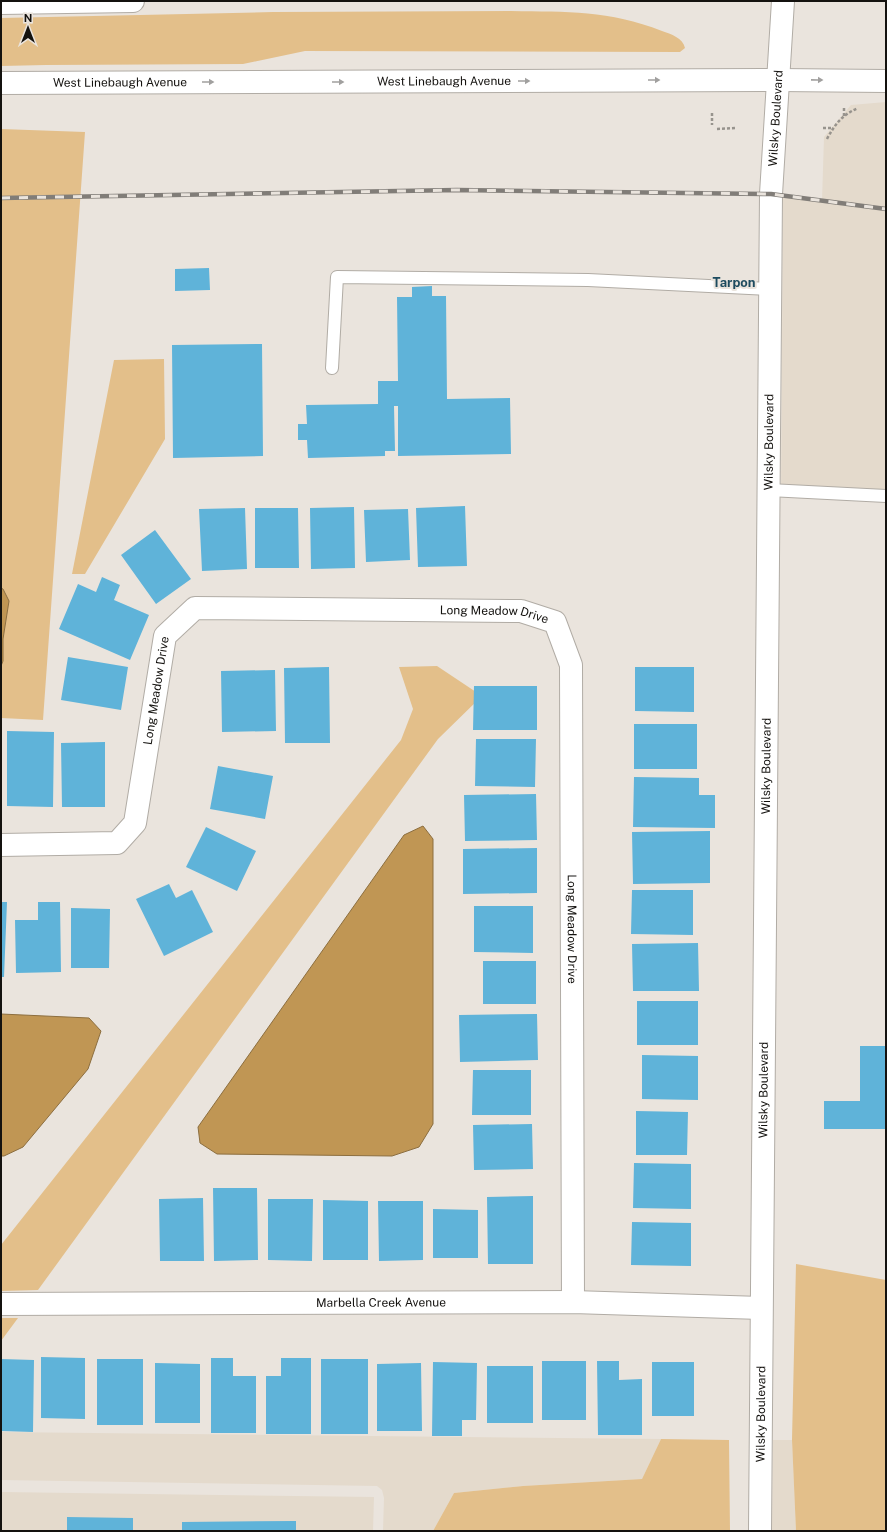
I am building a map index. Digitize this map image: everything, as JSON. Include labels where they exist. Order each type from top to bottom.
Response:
[{"type":"main road","points":[[1,3],[133,1]]},
{"type":"main road","name":"Wilsky Boulevard","points":[[760,1531],[771,194],[783,1]]},
{"type":"main road","name":"West Linebaugh Avenue","points":[[1,83],[778,80],[886,81]]},
{"type":"main road","name":"Long Meadow Drive","points":[[1,845],[117,844],[135,824],[165,636],[194,608],[521,611],[555,622],[571,665],[573,1302]]},
{"type":"main road","name":"Marbella Creek Avenue","points":[[1,1304],[573,1302],[761,1308]]},
{"type":"lane","points":[[332,368],[337,277],[588,280],[770,289]]},
{"type":"lane","points":[[769,490],[886,496]]},
{"type":"path","points":[[844,107],[844,116]]},
{"type":"path","points":[[827,139],[833,128],[844,116],[858,108]]},
{"type":"path","points":[[712,113],[712,125]]},
{"type":"path","points":[[717,129],[736,128]]},
{"type":"path","points":[[823,128],[833,128]]},
{"type":"shaded area","points":[[273,12],[569,12],[624,19],[673,35],[682,42],[685,48],[680,52],[305,51],[243,64],[1,66],[1,18]]},
{"type":"shaded area","points":[[886,102],[886,499],[781,497],[783,196],[822,201],[824,137],[851,105]]},
{"type":"shaded area","points":[[1,129],[85,132],[43,720],[1,718],[1,666],[3,661],[3,639],[9,601],[1,588]]},
{"type":"shaded area","points":[[164,359],[165,439],[85,574],[72,574],[114,360]]},
{"type":"shaded area","points":[[1,588],[9,601],[3,639],[3,661],[1,666]]},
{"type":"shaded area","points":[[437,666],[482,696],[438,739],[38,1290],[1,1291],[1,1245],[401,740],[413,709],[399,667]]},
{"type":"shaded area","points":[[423,826],[433,839],[433,1124],[419,1147],[392,1156],[217,1154],[200,1143],[198,1127],[404,835]]},
{"type":"shaded area","points":[[1,1014],[89,1018],[101,1031],[88,1069],[23,1147],[4,1156],[1,1156]]},
{"type":"shaded area","points":[[796,1264],[886,1280],[886,1531],[796,1531],[792,1440]]},
{"type":"shaded area","points":[[1,1318],[18,1318],[1,1341]]},
{"type":"shaded area","points":[[1,1432],[661,1439],[642,1479],[523,1486],[454,1493],[433,1531],[383,1531],[384,1498],[382,1490],[377,1486],[1,1480]]},
{"type":"shaded area","points":[[661,1439],[729,1440],[730,1531],[433,1531],[454,1493],[523,1486],[642,1479]]},
{"type":"shaded area","points":[[773,1440],[792,1440],[796,1531],[772,1531]]},
{"type":"shaded area","points":[[1,1492],[374,1497],[373,1531],[1,1531]]},
{"type":"building","points":[[209,268],[210,290],[175,291],[175,269]]},
{"type":"building","points":[[432,286],[432,296],[446,296],[447,399],[510,398],[511,454],[398,456],[398,406],[394,406],[395,451],[385,451],[385,456],[308,458],[307,440],[298,440],[298,424],[307,424],[306,405],[378,404],[378,381],[398,381],[397,297],[412,297],[412,287]]},
{"type":"building","points":[[262,344],[263,456],[173,458],[172,345]]},
{"type":"building","points":[[465,506],[467,566],[418,567],[416,508]]},
{"type":"building","points":[[354,507],[355,568],[311,569],[310,508]]},
{"type":"building","points":[[245,508],[247,569],[202,571],[199,509]]},
{"type":"building","points":[[255,508],[298,508],[299,568],[255,568]]},
{"type":"building","points":[[408,509],[410,560],[366,562],[364,510]]},
{"type":"building","points":[[155,530],[191,579],[156,604],[121,555]]},
{"type":"building","points":[[102,577],[120,585],[114,600],[149,615],[130,660],[59,629],[78,584],[96,592]]},
{"type":"building","points":[[68,657],[128,667],[121,710],[61,700]]},
{"type":"building","points":[[329,667],[330,743],[285,743],[284,668]]},
{"type":"building","points":[[635,667],[694,667],[694,712],[635,711]]},
{"type":"building","points":[[275,670],[276,731],[222,732],[221,671]]},
{"type":"building","points":[[474,686],[537,686],[537,730],[473,730]]},
{"type":"building","points":[[634,724],[697,724],[697,769],[634,769]]},
{"type":"building","points":[[7,731],[54,732],[53,807],[7,806]]},
{"type":"building","points":[[476,739],[536,739],[535,787],[475,786]]},
{"type":"building","points":[[105,742],[105,807],[62,807],[61,743]]},
{"type":"building","points":[[218,766],[273,776],[265,819],[210,809]]},
{"type":"building","points":[[634,777],[699,778],[699,795],[715,795],[715,828],[633,827]]},
{"type":"building","points":[[536,794],[537,840],[465,841],[464,795]]},
{"type":"building","points":[[206,827],[256,851],[237,891],[186,867]]},
{"type":"building","points":[[710,831],[710,883],[633,884],[632,832]]},
{"type":"building","points":[[537,848],[537,893],[463,894],[463,849]]},
{"type":"building","points":[[169,884],[176,898],[192,890],[213,932],[164,956],[136,899]]},
{"type":"building","points":[[632,890],[693,890],[693,935],[631,934]]},
{"type":"building","points":[[1,902],[7,902],[4,977],[1,977]]},
{"type":"building","points":[[38,902],[60,902],[61,972],[16,973],[15,920],[38,920]]},
{"type":"building","points":[[474,906],[533,906],[533,953],[474,952]]},
{"type":"building","points":[[71,908],[110,909],[109,968],[71,968]]},
{"type":"building","points":[[698,943],[699,991],[633,991],[632,944]]},
{"type":"building","points":[[483,961],[536,961],[536,1004],[483,1004]]},
{"type":"building","points":[[637,1001],[698,1001],[698,1045],[637,1045]]},
{"type":"building","points":[[537,1014],[538,1060],[460,1062],[459,1015]]},
{"type":"building","points":[[860,1046],[886,1046],[886,1129],[824,1129],[824,1101],[860,1101]]},
{"type":"building","points":[[642,1055],[698,1056],[698,1100],[642,1099]]},
{"type":"building","points":[[473,1070],[531,1070],[531,1115],[472,1115]]},
{"type":"building","points":[[636,1111],[688,1112],[687,1155],[636,1155]]},
{"type":"building","points":[[532,1124],[533,1169],[474,1170],[473,1125]]},
{"type":"building","points":[[634,1163],[691,1164],[691,1209],[633,1208]]},
{"type":"building","points":[[213,1188],[257,1188],[258,1260],[214,1261]]},
{"type":"building","points":[[533,1196],[533,1264],[488,1264],[487,1197]]},
{"type":"building","points":[[203,1198],[204,1261],[160,1261],[159,1199]]},
{"type":"building","points":[[268,1199],[313,1199],[312,1261],[268,1260]]},
{"type":"building","points":[[323,1200],[368,1201],[368,1260],[323,1260]]},
{"type":"building","points":[[378,1201],[423,1201],[423,1260],[379,1261]]},
{"type":"building","points":[[433,1209],[478,1210],[478,1258],[433,1258]]},
{"type":"building","points":[[632,1222],[691,1223],[691,1266],[631,1265]]},
{"type":"building","points":[[41,1357],[85,1358],[85,1419],[41,1418]]},
{"type":"building","points":[[211,1358],[233,1358],[233,1376],[256,1376],[256,1433],[211,1433]]},
{"type":"building","points":[[281,1358],[311,1358],[311,1434],[266,1434],[266,1376],[281,1376]]},
{"type":"building","points":[[1,1359],[34,1360],[33,1432],[1,1431]]},
{"type":"building","points":[[97,1359],[143,1359],[143,1425],[97,1425]]},
{"type":"building","points":[[321,1359],[368,1359],[368,1434],[321,1434]]},
{"type":"building","points":[[542,1361],[586,1361],[586,1420],[542,1420]]},
{"type":"building","points":[[597,1361],[619,1361],[619,1380],[642,1379],[642,1435],[598,1435]]},
{"type":"building","points":[[433,1362],[477,1363],[476,1420],[462,1420],[462,1436],[432,1436]]},
{"type":"building","points":[[652,1362],[694,1362],[694,1416],[652,1416]]},
{"type":"building","points":[[155,1363],[200,1364],[200,1423],[155,1423]]},
{"type":"building","points":[[421,1363],[422,1431],[377,1431],[377,1364]]},
{"type":"building","points":[[487,1366],[533,1366],[533,1423],[487,1423]]},
{"type":"building","points":[[67,1517],[133,1518],[133,1531],[67,1531]]},
{"type":"building","points":[[296,1521],[296,1531],[182,1531],[182,1522]]},
{"type":"railway","points":[[1,198],[457,190],[771,194],[886,209]]},
{"type":"district","name":"Tarpon","points":[[734,282]]}]
